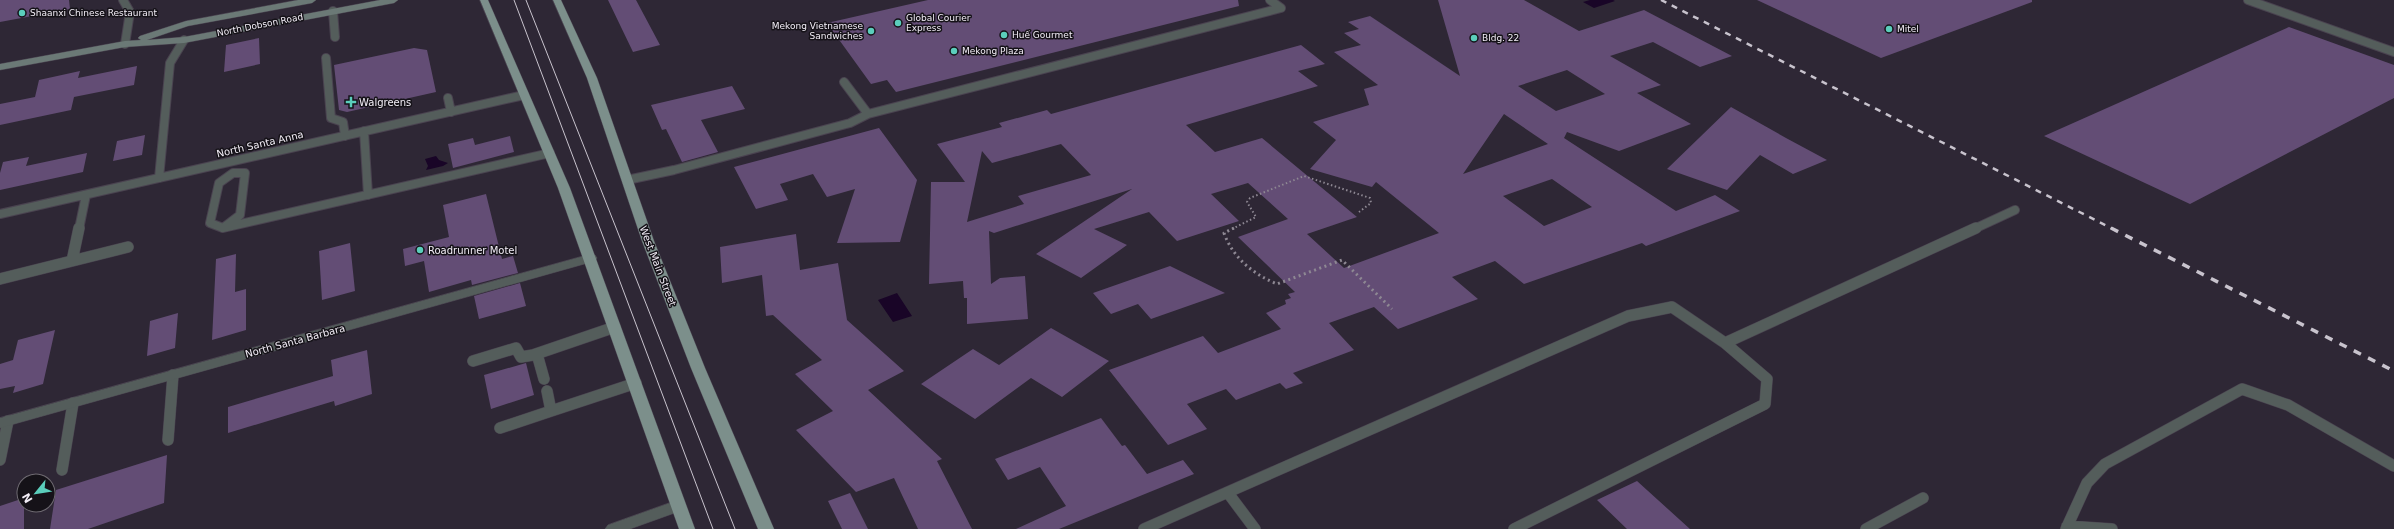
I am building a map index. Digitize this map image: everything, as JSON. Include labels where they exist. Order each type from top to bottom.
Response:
[{"type":"main road","name":"North Dobson Road","points":[[125,44],[186,24],[312,0]]},
{"type":"main road","name":"North Dobson Road","points":[[0,67],[125,44],[184,40],[394,0]]},
{"type":"main road","points":[[484,0],[550,153],[591,258],[687,529]]},
{"type":"main road","name":"West Main Street","points":[[557,0],[592,78],[648,241],[692,354],[766,529]]},
{"type":"street","name":"North Santa Barbara","points":[[4,422],[591,258]]},
{"type":"street","points":[[613,529],[678,506]]},
{"type":"lane","points":[[122,0],[130,12],[125,44]]},
{"type":"lane","points":[[627,180],[674,170],[850,123],[868,114],[1281,8],[1270,0]]},
{"type":"lane","points":[[2248,0],[2394,52]]},
{"type":"lane","points":[[333,12],[335,37]]},
{"type":"lane","points":[[159,178],[170,63],[184,40]]},
{"type":"lane","points":[[326,58],[331,118],[343,122],[345,136]]},
{"type":"lane","points":[[844,82],[868,114]]},
{"type":"lane","name":"North Santa Anna","points":[[0,214],[524,95]]},
{"type":"lane","points":[[448,98],[451,112]]},
{"type":"lane","points":[[364,131],[368,195]]},
{"type":"lane","points":[[234,161],[232,172],[219,183],[210,223],[223,228],[550,153]]},
{"type":"lane","points":[[223,228],[240,216],[245,173],[232,172]]},
{"type":"lane","points":[[72,261],[86,195]]},
{"type":"lane","points":[[1725,343],[2015,210]]},
{"type":"lane","points":[[0,279],[128,247]]},
{"type":"lane","points":[[1144,529],[1628,316],[1672,306],[1725,343],[1767,379],[1765,404],[1514,529]]},
{"type":"lane","points":[[473,361],[516,348],[521,357],[537,354],[615,327]]},
{"type":"lane","points":[[537,354],[544,379]]},
{"type":"lane","points":[[168,440],[173,375]]},
{"type":"lane","points":[[500,428],[636,383]]},
{"type":"lane","points":[[2112,529],[2066,527],[2087,483],[2105,464],[2242,389],[2288,405],[2394,466]]},
{"type":"lane","points":[[547,391],[551,411]]},
{"type":"lane","points":[[62,470],[73,403]]},
{"type":"lane","points":[[0,460],[4,422]]},
{"type":"lane","points":[[1228,493],[1254,529]]},
{"type":"lane","points":[[1866,529],[1923,498]]},
{"type":"path","points":[[1358,212],[1367,208],[1371,203],[1370,198],[1304,176],[1250,198],[1248,202],[1256,217],[1224,233],[1226,243],[1234,252],[1256,274],[1267,280],[1277,284],[1342,260],[1392,309]]},
{"type":"shaded area","points":[[1590,0],[1615,1],[1594,8],[1583,2]]},
{"type":"shaded area","points":[[436,156],[439,160],[448,163],[443,166],[426,170],[428,166],[425,159]]},
{"type":"shaded area","points":[[897,293],[912,316],[893,322],[878,300]]},
{"type":"building","points":[[0,0],[69,0],[70,9],[0,22]]},
{"type":"building","points":[[608,0],[636,0],[660,45],[633,52]]},
{"type":"building","name":"Mekong Plaza","points":[[928,0],[1238,0],[1239,6],[896,92],[887,80],[871,84],[827,23]]},
{"type":"building","points":[[1438,0],[1524,0],[1579,31],[1644,10],[1732,56],[1700,67],[1653,42],[1610,56],[1661,85],[1637,93],[1691,124],[1619,151],[1567,132],[1564,138],[1676,211],[1715,195],[1740,211],[1646,246],[1642,243],[1524,284],[1495,261],[1452,277],[1478,299],[1398,329],[1374,307],[1329,323],[1354,350],[1293,373],[1303,383],[1286,389],[1280,383],[1236,400],[1226,389],[1187,404],[1207,429],[1168,445],[1109,370],[1203,336],[1218,353],[1281,329],[1266,313],[1286,304],[1285,300],[1291,298],[1288,294],[1295,292],[1238,237],[1288,219],[1248,183],[1211,194],[1239,221],[1177,241],[1149,212],[1094,229],[1127,245],[1081,278],[1036,254],[1132,189],[994,233],[989,231],[991,284],[1000,278],[1025,276],[1028,319],[967,324],[967,298],[964,298],[963,281],[929,284],[931,182],[965,182],[937,144],[1002,127],[999,123],[1047,110],[1051,114],[1301,45],[1325,64],[1298,71],[1318,86],[1186,125],[1215,152],[1262,138],[1357,217],[1307,234],[1344,268],[1439,233],[1376,182],[1372,187],[1310,169],[1336,140],[1313,122],[1369,105],[1364,89],[1378,85],[1334,52],[1361,45],[1344,33],[1359,29],[1348,22],[1370,16],[1460,76]],"holes":[[[1567,70],[1605,94],[1556,111],[1518,86]],[[1504,114],[1548,144],[1463,174]],[[1061,144],[1091,175],[1018,196],[1024,204],[967,222],[982,151],[992,163]],[[1552,179],[1592,207],[1544,226],[1503,196]]]},
{"type":"building","name":"Mitel","points":[[1757,0],[2032,0],[2032,2],[1881,58]]},
{"type":"building","points":[[2289,27],[2394,65],[2394,98],[2190,204],[2044,136]]},
{"type":"building","points":[[259,38],[260,64],[224,72],[226,45]]},
{"type":"building","name":"Walgreens","points":[[414,48],[427,50],[436,92],[347,112],[339,110],[334,65]]},
{"type":"building","points":[[137,66],[134,85],[74,97],[71,110],[0,125],[0,104],[35,97],[39,80],[80,71],[78,78]]},
{"type":"building","points":[[732,86],[745,109],[701,120],[718,152],[682,162],[666,129],[662,130],[651,105]]},
{"type":"building","points":[[1731,107],[1827,160],[1793,174],[1760,155],[1727,190],[1667,169]]},
{"type":"building","points":[[879,128],[917,180],[900,242],[837,243],[855,189],[827,197],[813,174],[780,184],[788,200],[756,209],[734,167]]},
{"type":"building","points":[[145,135],[142,155],[113,161],[117,141]]},
{"type":"building","points":[[510,136],[514,152],[453,168],[448,144],[473,138],[475,145]]},
{"type":"building","points":[[87,153],[83,172],[0,190],[0,173],[3,162],[29,157],[26,166]]},
{"type":"building","points":[[486,194],[502,259],[513,256],[518,273],[472,285],[471,280],[429,292],[424,261],[405,266],[403,249],[449,237],[443,205]]},
{"type":"building","points":[[796,234],[800,270],[838,263],[847,320],[904,371],[868,390],[942,459],[937,461],[972,529],[918,529],[894,478],[856,492],[796,430],[833,411],[795,374],[822,360],[773,315],[766,316],[762,275],[722,283],[720,247]]},
{"type":"building","points":[[350,243],[355,291],[322,300],[319,251]]},
{"type":"building","points":[[236,254],[235,292],[246,289],[246,330],[212,340],[216,259]]},
{"type":"building","points":[[1170,266],[1225,293],[1151,319],[1138,304],[1111,314],[1093,293]]},
{"type":"building","points":[[520,283],[526,306],[479,319],[474,296]]},
{"type":"building","points":[[178,313],[175,348],[147,356],[150,321]]},
{"type":"building","points":[[1051,328],[1109,361],[1062,397],[1031,378],[975,419],[921,384],[973,349],[999,365]]},
{"type":"building","points":[[55,330],[43,384],[13,393],[15,386],[0,389],[0,364],[13,360],[18,340]]},
{"type":"building","points":[[367,350],[372,394],[335,406],[334,401],[228,433],[228,407],[333,376],[331,360]]},
{"type":"building","points":[[526,363],[534,395],[491,409],[484,375]]},
{"type":"building","points":[[1101,418],[1122,446],[1125,445],[1147,474],[1183,460],[1194,474],[1059,529],[1016,529],[1066,506],[1040,467],[1008,480],[995,459]]},
{"type":"building","points":[[167,455],[164,503],[88,529],[50,529],[52,513],[56,513],[56,490]]},
{"type":"building","points":[[1637,481],[1690,529],[1627,529],[1597,500]]},
{"type":"building","points":[[850,493],[868,529],[842,529],[828,501]]},
{"type":"building","points":[[16,501],[16,513],[24,513],[24,529],[0,529],[0,506]]},
{"type":"tram line","points":[[514,0],[713,529]]},
{"type":"tram line","points":[[526,0],[735,529]]},
{"type":"railway","points":[[1661,0],[2113,229]]},
{"type":"railway","points":[[2111,228],[2394,371]]},
{"type":"place","name":"Shaanxi Chinese Restaurant","points":[[22,13]]},
{"type":"place","name":"Global Courier Express","points":[[898,23]]},
{"type":"place","name":"Mitel","points":[[1889,29]]},
{"type":"place","name":"Mekong Vietnamese Sandwiches","points":[[871,31]]},
{"type":"place","name":"Huế Gourmet","points":[[1004,35]]},
{"type":"place","name":"Bldg. 22","points":[[1474,38]]},
{"type":"place","name":"Mekong Plaza","points":[[954,51]]},
{"type":"place","name":"Walgreens","points":[[351,102]]},
{"type":"place","name":"Roadrunner Motel","points":[[420,250]]}]
